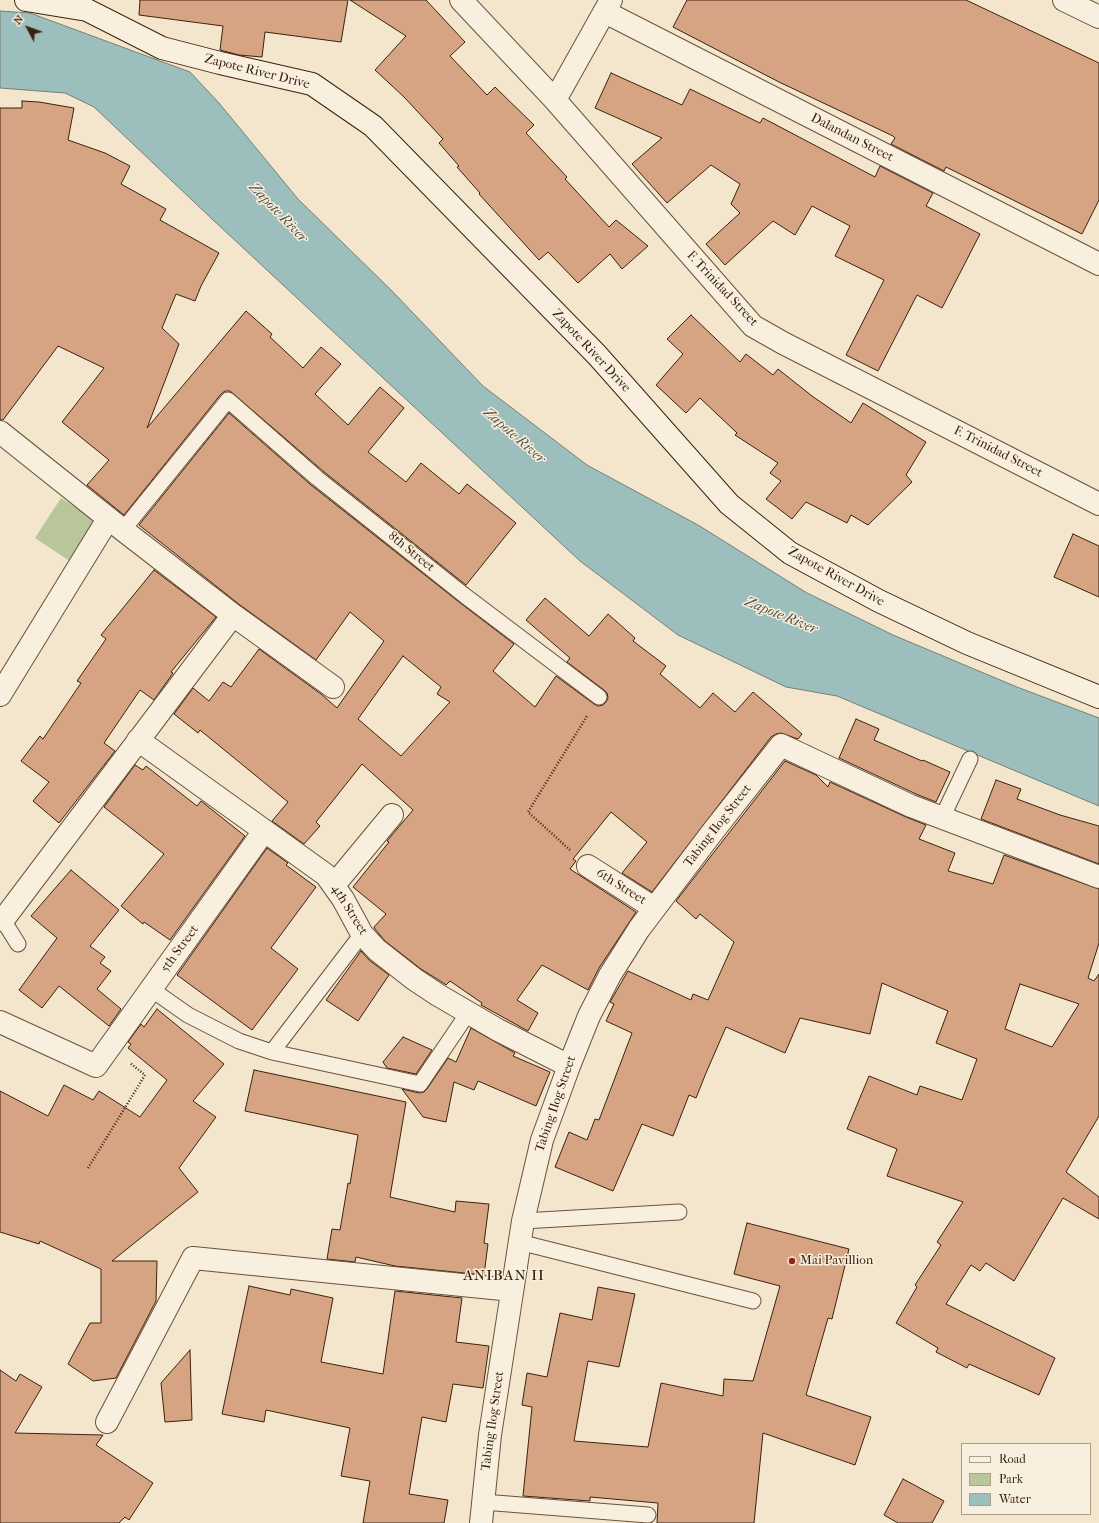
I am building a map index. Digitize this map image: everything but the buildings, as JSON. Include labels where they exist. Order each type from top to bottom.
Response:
[{"type":"street","name":"Zapote River Drive","points":[[26,0],[87,5],[162,48],[312,84],[373,126],[597,355],[729,504],[790,553],[879,601],[967,643],[1099,697]]},
{"type":"street","name":"F. Trinidad Street","points":[[461,0],[555,100],[753,326],[782,343],[1099,504]]},
{"type":"street","points":[[1064,0],[1099,17]]},
{"type":"street","points":[[555,100],[608,6]]},
{"type":"street","name":"Dalandan Street","points":[[608,6],[1099,264]]},
{"type":"street","points":[[0,432],[115,524],[233,615],[334,687]]},
{"type":"street","points":[[2,686],[115,524]]},
{"type":"street","points":[[1,919],[233,615]]},
{"type":"street","name":"4th Street","points":[[138,740],[326,875],[334,885],[362,934],[377,950],[414,979],[468,1013],[533,1049],[569,1066]]},
{"type":"street","name":"Tabing Ilog Street","points":[[482,1513],[490,1435],[519,1242],[542,1140],[589,1016],[610,975],[654,908],[781,745],[911,806],[942,818]]},
{"type":"street","points":[[334,885],[392,815]]},
{"type":"street","points":[[942,818],[1099,877]]},
{"type":"street","name":"5th Street","points":[[0,1022],[96,1066],[264,831]]},
{"type":"street","name":"6th Street","points":[[588,866],[654,908]]},
{"type":"street","points":[[107,1422],[194,1258],[512,1290]]},
{"type":"lane","name":"8th Street","points":[[115,524],[228,400],[329,487],[464,595],[599,697]]},
{"type":"lane","points":[[942,818],[970,759]]},
{"type":"lane","points":[[1,919],[18,944]]},
{"type":"lane","points":[[272,1052],[362,934]]},
{"type":"lane","points":[[151,989],[188,1015],[239,1041],[272,1052],[420,1084],[468,1013]]},
{"type":"lane","points":[[523,1221],[679,1212]]},
{"type":"lane","points":[[519,1242],[753,1301]]},
{"type":"lane","points":[[482,1513],[648,1515]]},
{"type":"path","points":[[588,866],[528,812],[599,697]]},
{"type":"path","points":[[88,1168],[145,1075],[110,1047]]},
{"type":"green space","points":[[61,498],[98,522],[71,562],[35,538]]},
{"type":"water","name":"Zapote River","points":[[0,11],[30,13],[190,72],[219,103],[298,199],[392,291],[483,386],[587,465],[698,525],[807,593],[893,635],[1017,687],[1099,718],[1099,806],[837,696],[786,687],[678,635],[580,561],[212,219],[94,107],[65,93],[0,88]]},
{"type":"place","name":"Mai Pavillion","points":[[792,1261]]},
{"type":"district","name":"ANIBAN II","points":[[504,1276]]}]
